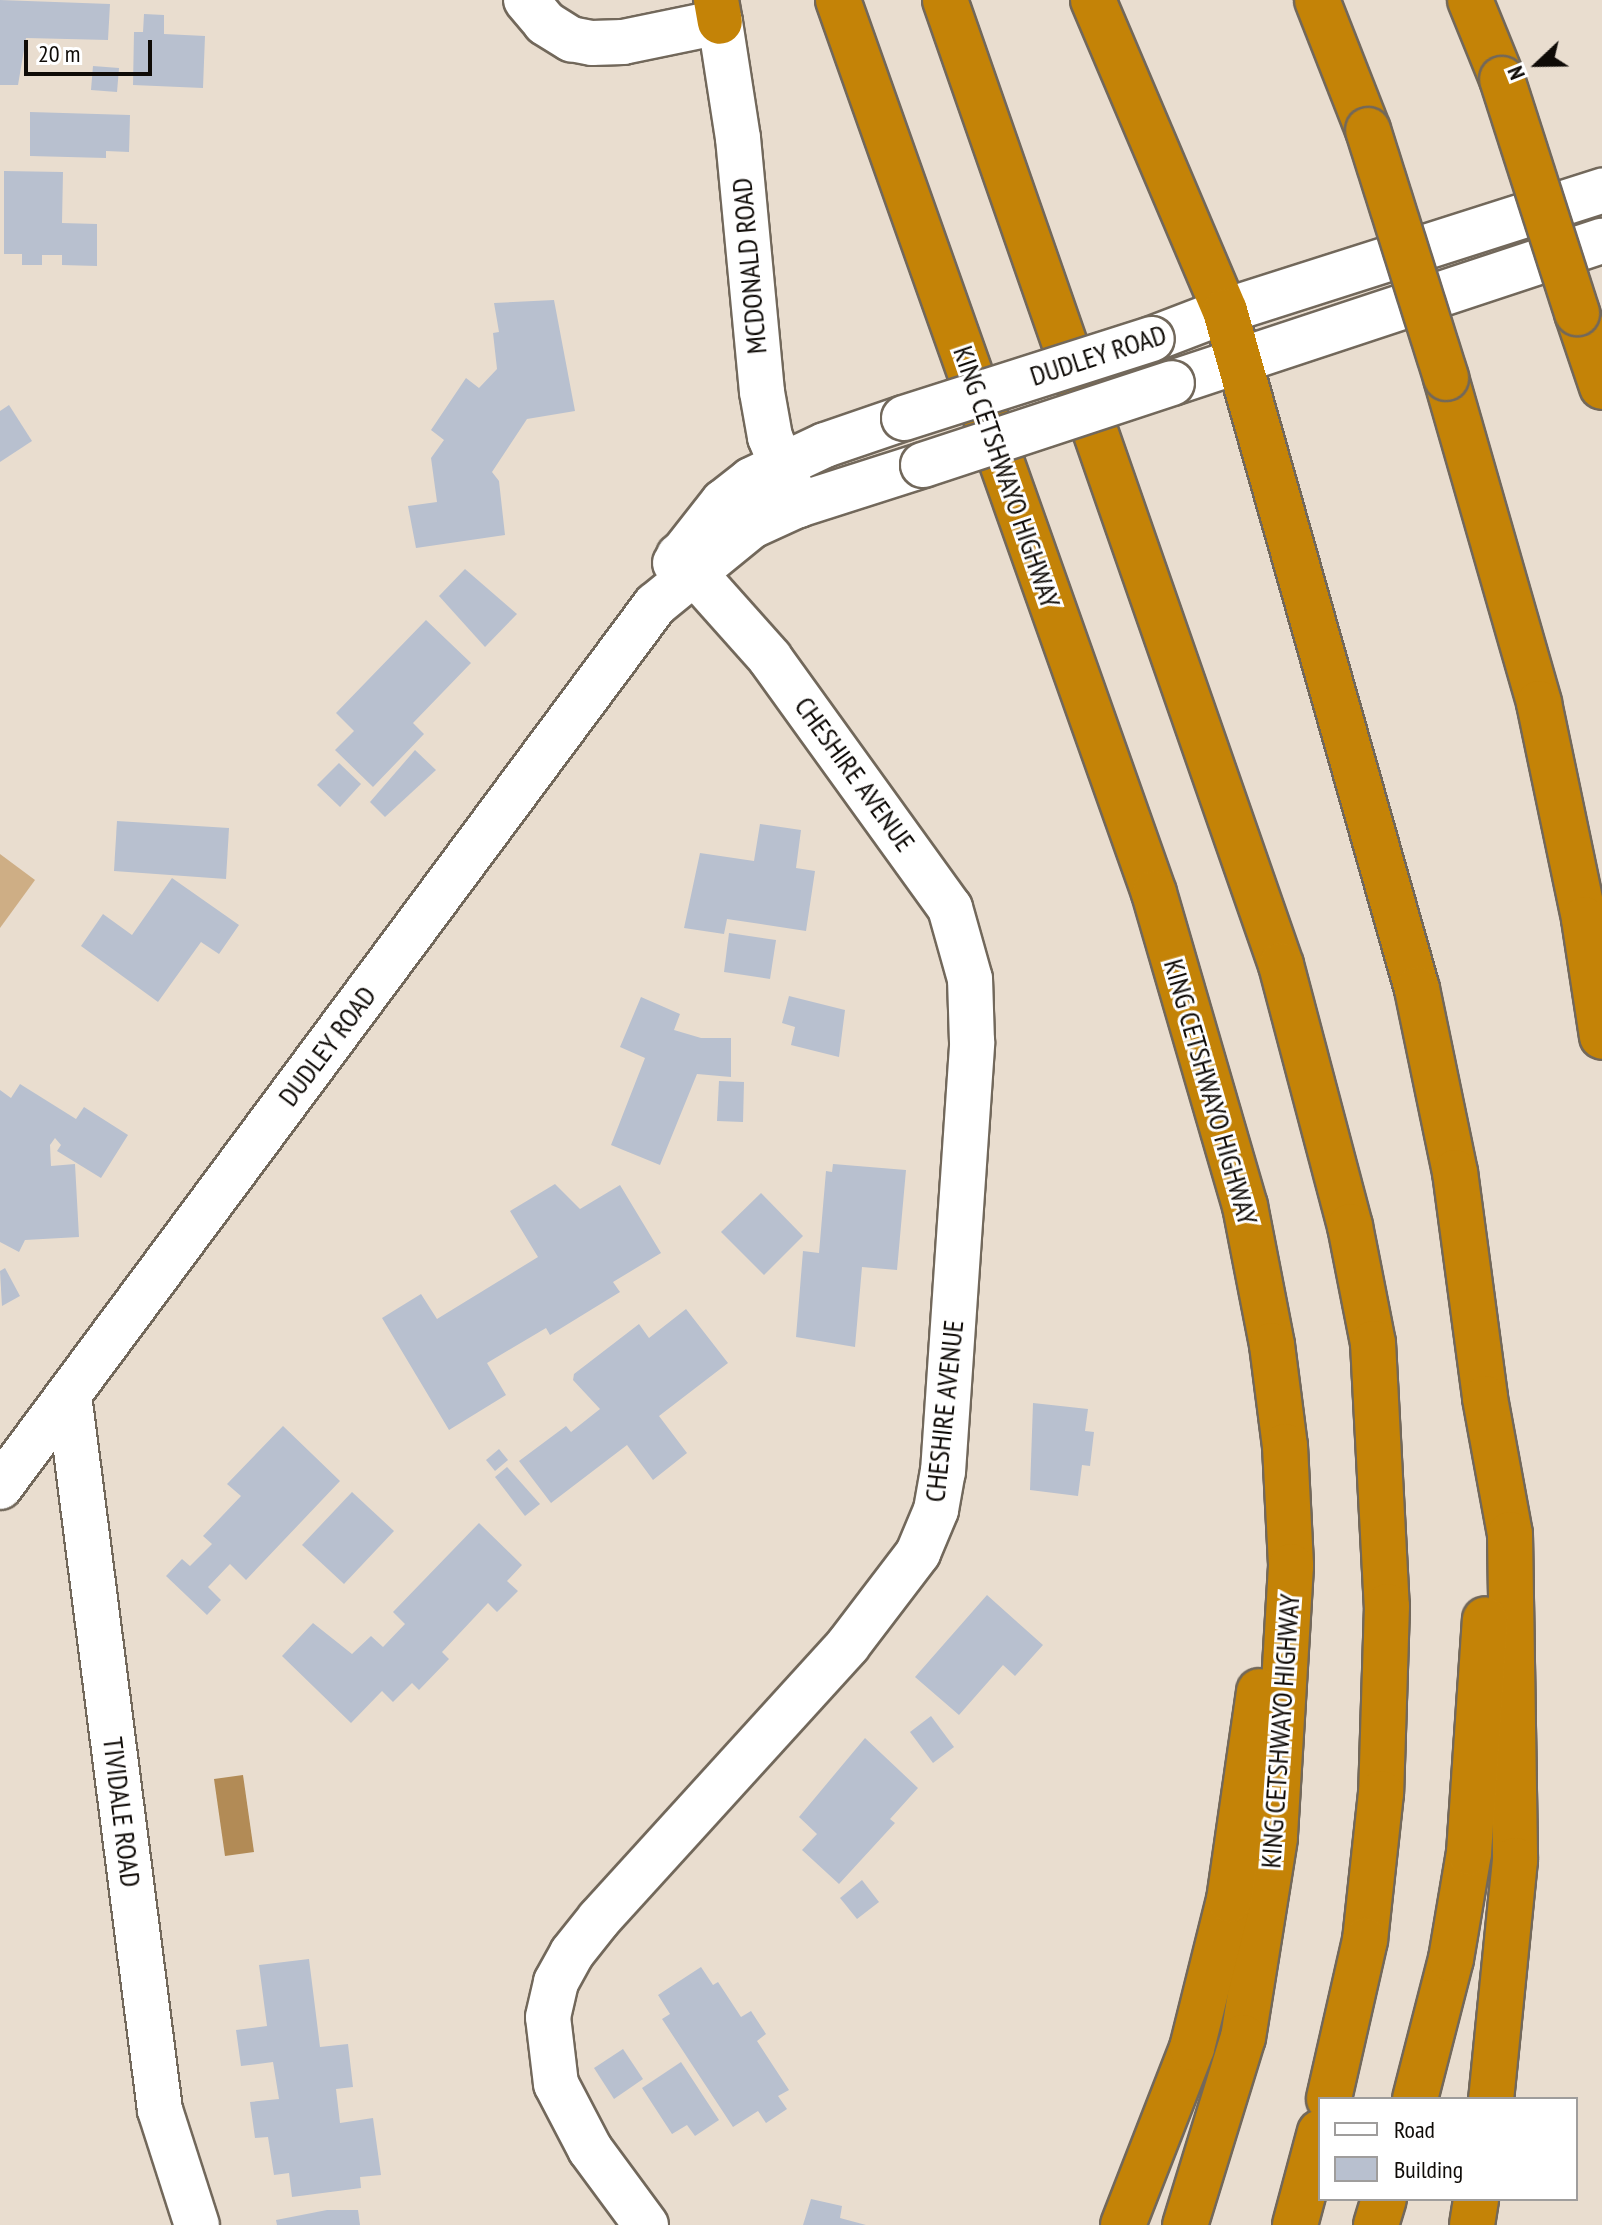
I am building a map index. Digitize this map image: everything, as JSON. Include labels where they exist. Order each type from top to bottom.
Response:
[{"type":"highway","name":"KING CETSHWAYO HIGHWAY","points":[[838,0],[1154,893],[1245,1206],[1285,1446],[1291,1566],[1288,1684],[1275,1838],[1243,2037],[1185,2225]]},
{"type":"highway","points":[[945,0],[1281,965],[1350,1226],[1373,1343],[1387,1606],[1381,1793],[1365,1940],[1329,2097]]},
{"type":"highway","points":[[1093,0],[1225,311],[1417,989],[1455,1172],[1485,1398],[1510,1534],[1515,1860],[1491,2097]]},
{"type":"highway","points":[[1317,0],[1368,130],[1446,378],[1539,703],[1584,919],[1602,1037]]},
{"type":"highway","points":[[1470,0],[1502,79],[1602,387]]},
{"type":"highway","points":[[1123,2225],[1195,2033],[1229,1900],[1259,1690],[1262,1482],[1245,1206]]},
{"type":"highway","points":[[1416,2097],[1451,1959],[1469,1853],[1487,1579],[1485,1398]]},
{"type":"highway","points":[[1295,2225],[1318,2139]]},
{"type":"highway","points":[[1376,2225],[1383,2201]]},
{"type":"highway","points":[[1472,2225],[1476,2201]]},
{"type":"street","points":[[526,0],[545,23],[571,39],[592,43],[623,42],[718,11]]},
{"type":"street","name":"MCDONALD ROAD","points":[[718,11],[738,138],[755,343],[770,437],[798,505]]},
{"type":"street","name":"DUDLEY ROAD","points":[[0,1487],[686,564],[723,502],[780,464],[904,418],[1152,339],[1225,311],[1602,191]]},
{"type":"street","name":"DUDLEY ROAD","points":[[686,564],[798,505],[1602,241]]},
{"type":"street","name":"CHESHIRE AVENUE","points":[[646,2225],[590,2149],[556,2084],[548,2017],[556,1982],[599,1919],[848,1645],[918,1553],[936,1510],[943,1472],[972,1042],[970,979],[950,908],[770,658],[686,564]]},
{"type":"street","name":"TIVIDALE ROAD","points":[[69,1395],[160,2110],[197,2225]]},
{"type":"shaded area","points":[[0,854],[35,880],[0,928]]},
{"type":"shaded area","points":[[243,1775],[254,1852],[225,1856],[214,1779]]},
{"type":"building","points":[[0,0],[110,4],[108,40],[26,38],[18,85],[0,85]]},
{"type":"building","points":[[144,14],[164,15],[164,34],[205,36],[203,88],[133,85],[134,32],[143,32]]},
{"type":"building","points":[[93,66],[119,68],[117,92],[91,90]]},
{"type":"building","points":[[30,112],[130,115],[129,152],[106,151],[106,158],[30,156]]},
{"type":"building","points":[[4,171],[63,172],[62,223],[97,224],[97,266],[62,265],[62,255],[42,255],[42,265],[22,265],[22,254],[4,254]]},
{"type":"building","points":[[554,300],[575,411],[527,419],[492,472],[499,481],[505,535],[416,548],[408,506],[437,502],[431,458],[444,440],[431,430],[466,378],[479,388],[497,369],[493,333],[499,332],[494,303]]},
{"type":"building","points":[[9,405],[32,441],[0,462],[0,411]]},
{"type":"building","points":[[465,569],[517,614],[485,647],[439,596]]},
{"type":"building","points":[[426,620],[471,663],[413,723],[424,734],[373,787],[335,750],[354,731],[336,713]]},
{"type":"building","points":[[415,750],[436,770],[385,817],[370,802]]},
{"type":"building","points":[[339,763],[361,784],[340,807],[317,785]]},
{"type":"building","points":[[117,821],[229,828],[226,879],[114,871]]},
{"type":"building","points":[[760,824],[801,830],[796,868],[815,871],[806,931],[727,919],[724,934],[684,928],[700,853],[754,861]]},
{"type":"building","points":[[172,878],[239,925],[219,954],[201,942],[158,1002],[81,946],[103,914],[132,935]]},
{"type":"building","points":[[729,933],[776,940],[770,979],[724,972]]},
{"type":"building","points":[[789,996],[845,1010],[839,1057],[791,1045],[795,1027],[782,1023]]},
{"type":"building","points":[[641,997],[680,1014],[674,1030],[701,1038],[731,1038],[731,1077],[697,1074],[660,1165],[611,1145],[645,1058],[620,1047]]},
{"type":"building","points":[[719,1081],[744,1082],[743,1122],[717,1121]]},
{"type":"building","points":[[20,1084],[76,1119],[84,1107],[128,1135],[101,1178],[57,1151],[61,1145],[55,1138],[50,1145],[51,1166],[75,1164],[79,1237],[25,1240],[19,1252],[0,1242],[0,1090],[11,1098]]},
{"type":"building","points":[[833,1164],[906,1170],[897,1270],[862,1267],[855,1347],[796,1337],[803,1251],[819,1253],[826,1171],[832,1172]]},
{"type":"building","points":[[555,1184],[580,1209],[620,1185],[661,1253],[613,1282],[620,1292],[550,1335],[546,1328],[487,1363],[506,1395],[449,1430],[382,1318],[421,1294],[437,1319],[538,1257],[510,1211]]},
{"type":"building","points":[[761,1193],[803,1236],[764,1275],[721,1232]]},
{"type":"building","points":[[5,1268],[20,1296],[2,1306],[0,1271]]},
{"type":"building","points":[[686,1309],[728,1363],[659,1416],[687,1453],[653,1480],[627,1445],[551,1503],[519,1461],[566,1426],[571,1432],[600,1409],[573,1380],[574,1374],[639,1324],[649,1338]]},
{"type":"building","points":[[1033,1403],[1088,1409],[1085,1431],[1094,1432],[1090,1466],[1082,1465],[1078,1496],[1030,1490]]},
{"type":"building","points":[[283,1426],[340,1481],[246,1580],[230,1564],[208,1587],[221,1600],[207,1615],[166,1576],[182,1559],[190,1566],[212,1544],[203,1536],[241,1496],[227,1484]]},
{"type":"building","points":[[499,1449],[508,1460],[495,1471],[486,1460]]},
{"type":"building","points":[[507,1467],[540,1504],[525,1516],[495,1477]]},
{"type":"building","points":[[352,1492],[394,1531],[344,1584],[302,1545]]},
{"type":"building","points":[[479,1523],[522,1565],[507,1581],[518,1591],[497,1612],[488,1603],[442,1652],[449,1659],[419,1690],[412,1683],[393,1702],[382,1691],[351,1723],[282,1656],[313,1623],[352,1654],[371,1636],[383,1647],[405,1624],[393,1612]]},
{"type":"building","points":[[987,1595],[1043,1645],[1015,1676],[1003,1665],[959,1715],[915,1677]]},
{"type":"building","points":[[931,1716],[954,1747],[933,1763],[910,1732]]},
{"type":"building","points":[[865,1738],[918,1788],[890,1819],[895,1823],[839,1884],[802,1850],[817,1834],[799,1817]]},
{"type":"building","points":[[862,1880],[879,1902],[857,1919],[840,1898]]},
{"type":"building","points":[[309,1959],[320,2047],[348,2044],[353,2087],[336,2089],[340,2123],[373,2118],[381,2175],[360,2177],[361,2188],[292,2197],[289,2173],[274,2175],[268,2137],[255,2138],[250,2102],[279,2099],[273,2062],[241,2066],[236,2030],[267,2026],[259,1965]]},
{"type":"building","points":[[701,1967],[713,1985],[718,1982],[741,2017],[751,2011],[766,2034],[757,2041],[789,2090],[778,2096],[787,2109],[766,2123],[758,2111],[733,2127],[662,2019],[670,2014],[658,1995]]},
{"type":"building","points":[[623,2049],[643,2079],[614,2099],[594,2068]]},
{"type":"building","points":[[681,2062],[719,2120],[695,2136],[687,2125],[672,2134],[642,2088]]},
{"type":"building","points":[[811,2199],[842,2206],[840,2218],[866,2225],[803,2225]]},
{"type":"building","points":[[327,2210],[358,2210],[360,2225],[277,2225],[276,2220]]}]
